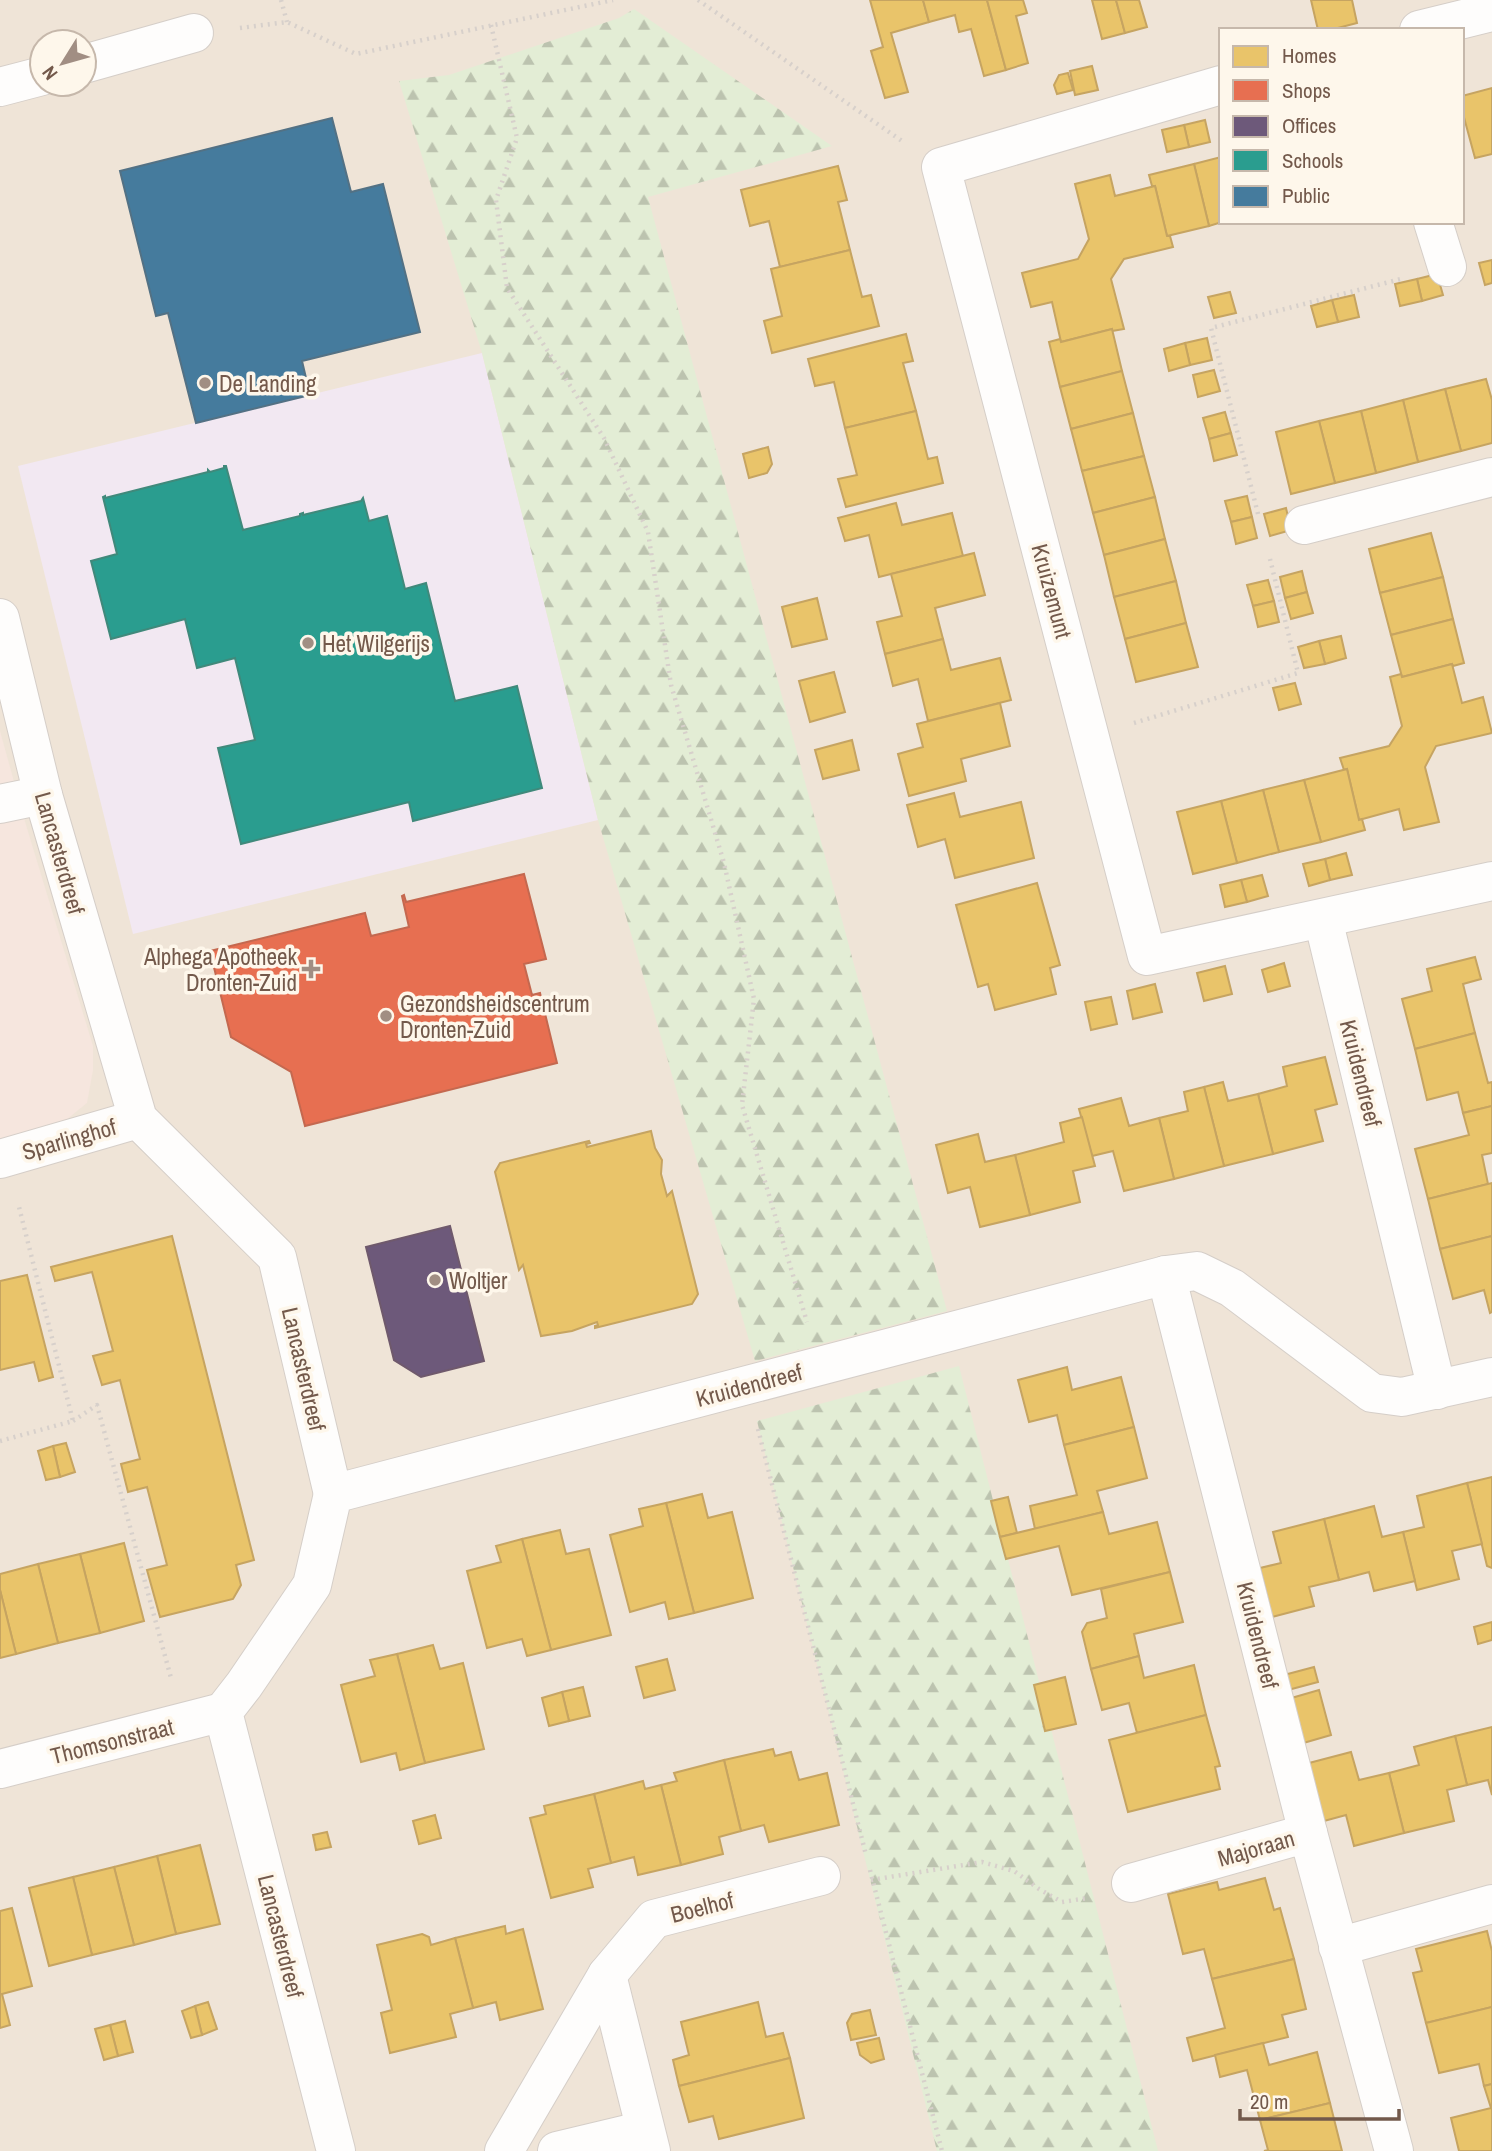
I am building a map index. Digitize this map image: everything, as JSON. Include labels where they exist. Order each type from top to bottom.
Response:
[{"type":"street","points":[[1427,28],[1492,12]]},
{"type":"street","points":[[98,60],[194,33]]},
{"type":"street","points":[[0,87],[28,80]]},
{"type":"street","points":[[941,167],[1219,86]]},
{"type":"street","name":"Kruizemunt","points":[[941,167],[1147,956],[1492,881]]},
{"type":"street","points":[[1434,224],[1447,267]]},
{"type":"street","points":[[1304,525],[1492,477]]},
{"type":"street","name":"Lancasterdreef","points":[[0,618],[43,795],[138,1119],[278,1257],[333,1494],[312,1585],[223,1712],[336,2151]]},
{"type":"street","points":[[0,804],[43,795]]},
{"type":"street","name":"Kruidendreef","points":[[1323,919],[1437,1390]]},
{"type":"street","name":"Sparlinghof","points":[[3,1158],[138,1119]]},
{"type":"street","name":"Kruidendreef","points":[[333,1494],[1166,1275],[1197,1271],[1232,1288],[1372,1393],[1402,1397],[1492,1377]]},
{"type":"street","name":"Kruidendreef","points":[[1166,1275],[1308,1833]]},
{"type":"street","name":"Thomsonstraat","points":[[0,1769],[223,1712]]},
{"type":"street","name":"Majoraan","points":[[1130,1883],[1308,1833],[1394,2151]]},
{"type":"street","name":"Boelhof","points":[[505,2151],[607,1975],[654,1919],[821,1876]]},
{"type":"street","points":[[1338,1947],[1492,1904]]},
{"type":"street","points":[[557,2151],[648,2140],[607,1975]]},
{"type":"path","points":[[281,0],[287,22]]},
{"type":"path","points":[[194,33],[287,22],[356,54],[613,0]]},
{"type":"path","points":[[698,0],[941,167]]},
{"type":"path","points":[[492,25],[517,138],[496,200],[507,288],[604,438],[648,533],[671,685],[724,863],[754,999],[742,1105],[820,1366]]},
{"type":"path","points":[[1261,524],[1212,328],[1447,267]]},
{"type":"path","points":[[1090,736],[1298,673],[1267,550]]},
{"type":"path","points":[[3,1158],[73,1421]]},
{"type":"path","points":[[747,1385],[942,2151]]},
{"type":"path","points":[[0,1441],[73,1421],[97,1405],[183,1722]]},
{"type":"path","points":[[821,1876],[851,1883],[982,1862],[1014,1871],[1038,1889],[1062,1902],[1118,1892],[1130,1883]]},
{"type":"shaded area","points":[[0,0],[1492,0],[1492,2151],[0,2151]]},
{"type":"shaded area","name":"Het Wilgerijs","points":[[482,353],[598,820],[133,934],[18,466]]},
{"type":"shaded area","points":[[0,731],[93,1046],[93,1070],[87,1103],[66,1120],[0,1141]]},
{"type":"green space","points":[[634,9],[832,146],[648,197],[947,1311],[755,1361],[598,820],[482,353],[399,81],[449,75],[619,18]]},
{"type":"green space","points":[[959,1366],[1158,2151],[937,2151],[757,1421]]},
{"type":"building: Homes","points":[[870,0],[923,0],[929,22],[891,33],[908,92],[885,98],[871,51],[883,47]]},
{"type":"building: Homes","points":[[923,0],[987,0],[1006,70],[984,76],[971,29],[959,32],[955,15],[929,22]]},
{"type":"building: Homes","points":[[987,0],[1023,0],[1027,13],[1016,16],[1028,63],[1006,70]]},
{"type":"building: Homes","points":[[1092,0],[1116,0],[1125,33],[1102,39]]},
{"type":"building: Homes","points":[[1116,0],[1139,0],[1147,27],[1125,33]]},
{"type":"building: Homes","points":[[1311,0],[1352,0],[1357,23],[1338,28],[1318,28]]},
{"type":"building: Homes","points":[[1092,66],[1098,90],[1075,95],[1070,71]]},
{"type":"building: Homes","points":[[1068,73],[1073,90],[1057,94],[1054,85],[1059,75]]},
{"type":"building: Homes","points":[[1492,88],[1492,154],[1475,158],[1464,117],[1464,95]]},
{"type":"building: Homes","points":[[1205,120],[1210,142],[1189,147],[1184,125]]},
{"type":"building: Homes","points":[[1184,125],[1189,147],[1167,152],[1162,130]]},
{"type":"building: Homes","points":[[1219,158],[1219,223],[1209,226],[1194,164]]},
{"type":"building: Homes","points":[[1194,164],[1209,226],[1167,236],[1155,186],[1152,186],[1149,175]]},
{"type":"building: Homes","points":[[838,166],[847,200],[838,202],[850,250],[780,267],[769,221],[750,226],[741,190]]},
{"type":"building: Homes","points":[[1110,175],[1115,196],[1155,186],[1167,236],[1170,236],[1173,247],[1124,259],[1111,279],[1124,329],[1112,329],[1061,342],[1052,302],[1031,307],[1022,273],[1078,259],[1089,239],[1075,184]]},
{"type":"building: Homes","points":[[850,250],[862,297],[871,295],[879,326],[772,353],[764,321],[782,316],[771,269]]},
{"type":"building: Homes","points":[[1492,260],[1492,283],[1485,285],[1479,263]]},
{"type":"building: Homes","points":[[1437,274],[1443,295],[1422,301],[1417,279]]},
{"type":"building: Homes","points":[[1417,279],[1422,301],[1400,306],[1395,284]]},
{"type":"building: Homes","points":[[1230,292],[1236,313],[1214,318],[1208,297]]},
{"type":"building: Homes","points":[[1354,295],[1359,317],[1338,322],[1332,300]]},
{"type":"building: Homes","points":[[1332,300],[1338,322],[1317,327],[1311,306]]},
{"type":"building: Homes","points":[[1112,329],[1122,371],[1060,387],[1049,342],[1060,339],[1061,342]]},
{"type":"building: Homes","points":[[906,334],[913,361],[903,363],[916,411],[845,428],[834,382],[815,386],[808,359]]},
{"type":"building: Homes","points":[[1207,338],[1212,360],[1190,365],[1185,343]]},
{"type":"building: Homes","points":[[1185,343],[1190,365],[1169,371],[1164,349]]},
{"type":"building: Homes","points":[[1214,370],[1220,391],[1198,397],[1193,375]]},
{"type":"building: Homes","points":[[1122,371],[1133,413],[1071,429],[1060,387]]},
{"type":"building: Homes","points":[[1486,379],[1492,400],[1492,443],[1461,451],[1445,389]]},
{"type":"building: Homes","points":[[1445,389],[1461,451],[1418,462],[1403,400]]},
{"type":"building: Homes","points":[[1403,400],[1418,462],[1376,473],[1361,411]]},
{"type":"building: Homes","points":[[916,411],[928,459],[937,457],[943,483],[846,507],[838,479],[857,475],[845,428]]},
{"type":"building: Homes","points":[[1361,411],[1376,473],[1335,483],[1319,421]]},
{"type":"building: Homes","points":[[1225,412],[1231,433],[1209,439],[1203,418]]},
{"type":"building: Homes","points":[[1133,413],[1144,456],[1082,471],[1071,429]]},
{"type":"building: Homes","points":[[1319,421],[1335,483],[1291,494],[1276,432]]},
{"type":"building: Homes","points":[[1231,433],[1237,455],[1214,461],[1209,439]]},
{"type":"building: Homes","points":[[768,447],[772,464],[767,473],[749,478],[743,454]]},
{"type":"building: Homes","points":[[1144,456],[1155,497],[1093,513],[1082,471]]},
{"type":"building: Homes","points":[[1247,496],[1252,517],[1231,522],[1225,501]]},
{"type":"building: Homes","points":[[1155,497],[1165,539],[1104,555],[1093,513]]},
{"type":"building: Homes","points":[[896,503],[902,525],[952,513],[963,556],[879,577],[869,535],[845,541],[838,518]]},
{"type":"building: Homes","points":[[1286,508],[1291,530],[1270,536],[1264,514]]},
{"type":"building: Homes","points":[[1252,517],[1257,538],[1236,544],[1231,522]]},
{"type":"building: Homes","points":[[1431,533],[1443,577],[1380,593],[1369,549]]},
{"type":"building: Homes","points":[[1165,539],[1176,581],[1114,597],[1104,555]]},
{"type":"building: Homes","points":[[974,553],[985,595],[935,608],[943,639],[885,654],[877,622],[902,616],[891,574]]},
{"type":"building: Homes","points":[[1302,571],[1307,592],[1285,598],[1280,577]]},
{"type":"building: Homes","points":[[1443,577],[1453,619],[1391,635],[1380,593]]},
{"type":"building: Homes","points":[[1268,580],[1274,601],[1253,606],[1247,585]]},
{"type":"building: Homes","points":[[1176,581],[1186,623],[1125,639],[1114,597]]},
{"type":"building: Homes","points":[[1307,592],[1313,613],[1291,619],[1285,598]]},
{"type":"building: Homes","points":[[817,598],[827,639],[792,647],[782,607]]},
{"type":"building: Homes","points":[[1274,601],[1279,622],[1258,627],[1253,606]]},
{"type":"building: Homes","points":[[1453,619],[1464,663],[1402,677],[1391,635]]},
{"type":"building: Homes","points":[[1186,623],[1198,667],[1136,682],[1125,639]]},
{"type":"building: Homes","points":[[1341,636],[1346,658],[1325,664],[1319,641]]},
{"type":"building: Homes","points":[[943,639],[951,670],[1000,658],[1011,700],[928,721],[918,679],[893,686],[885,654]]},
{"type":"building: Homes","points":[[1319,641],[1325,664],[1304,668],[1298,647]]},
{"type":"building: Homes","points":[[1452,664],[1462,703],[1483,697],[1492,733],[1436,746],[1425,767],[1439,822],[1404,830],[1399,809],[1359,820],[1347,769],[1344,770],[1340,758],[1389,746],[1402,726],[1390,677],[1401,674],[1402,677]]},
{"type":"building: Homes","points":[[834,672],[845,712],[810,722],[799,681]]},
{"type":"building: Homes","points":[[1295,683],[1301,704],[1279,710],[1273,688]]},
{"type":"building: Homes","points":[[1000,703],[1010,746],[961,759],[966,781],[909,796],[898,754],[923,747],[917,724]]},
{"type":"building: Homes","points":[[852,740],[859,770],[823,779],[815,750]]},
{"type":"building: Homes","points":[[1347,769],[1359,820],[1362,819],[1365,830],[1321,842],[1304,780]]},
{"type":"building: Homes","points":[[1304,780],[1321,842],[1279,852],[1263,790]]},
{"type":"building: Homes","points":[[1263,790],[1279,852],[1237,863],[1221,801]]},
{"type":"building: Homes","points":[[954,793],[960,817],[1021,802],[1034,858],[955,878],[945,839],[918,847],[907,805]]},
{"type":"building: Homes","points":[[1221,801],[1237,863],[1193,874],[1177,812]]},
{"type":"building: Homes","points":[[1346,853],[1352,875],[1330,880],[1325,859]]},
{"type":"building: Homes","points":[[1325,859],[1330,880],[1309,886],[1303,864]]},
{"type":"building: Homes","points":[[1262,875],[1268,896],[1247,902],[1241,880]]},
{"type":"building: Homes","points":[[1241,880],[1247,902],[1225,907],[1220,885]]},
{"type":"building: Homes","points":[[1037,883],[1060,965],[1050,968],[1056,994],[995,1010],[988,984],[978,987],[956,905]]},
{"type":"building: Homes","points":[[1475,957],[1481,979],[1463,984],[1475,1033],[1415,1049],[1402,999],[1432,991],[1427,969]]},
{"type":"building: Homes","points":[[1284,963],[1290,986],[1268,992],[1262,970]]},
{"type":"building: Homes","points":[[1225,966],[1232,994],[1204,1001],[1197,973]]},
{"type":"building: Homes","points":[[1155,984],[1162,1012],[1133,1019],[1127,991]]},
{"type":"building: Homes","points":[[1111,997],[1117,1024],[1091,1030],[1085,1002]]},
{"type":"building: Homes","points":[[1475,1033],[1488,1083],[1492,1082],[1492,1106],[1463,1113],[1458,1092],[1427,1100],[1415,1049]]},
{"type":"building: Homes","points":[[1325,1057],[1337,1104],[1315,1110],[1323,1141],[1273,1154],[1258,1094],[1287,1086],[1283,1067]]},
{"type":"building: Homes","points":[[1223,1082],[1228,1101],[1258,1094],[1273,1154],[1224,1166],[1204,1087]]},
{"type":"building: Homes","points":[[1204,1087],[1224,1166],[1174,1179],[1159,1118],[1188,1111],[1184,1092]]},
{"type":"building: Homes","points":[[1121,1098],[1129,1126],[1159,1118],[1174,1179],[1124,1191],[1113,1151],[1092,1156],[1079,1109]]},
{"type":"building: Homes","points":[[1492,1106],[1492,1153],[1482,1155],[1488,1184],[1428,1199],[1415,1149],[1469,1135],[1463,1113]]},
{"type":"building: Homes","points":[[1082,1117],[1095,1166],[1073,1171],[1080,1202],[1030,1215],[1015,1155],[1064,1142],[1060,1123]]},
{"type":"building: Homes","points":[[651,1131],[655,1148],[662,1160],[661,1174],[667,1196],[672,1191],[698,1294],[692,1304],[595,1328],[597,1322],[572,1331],[541,1336],[523,1265],[519,1270],[495,1172],[500,1163],[589,1141],[587,1147]]},
{"type":"building: Homes","points":[[978,1134],[985,1162],[1015,1155],[1030,1215],[980,1227],[970,1187],[948,1193],[936,1145]]},
{"type":"building: Homes","points":[[1492,1183],[1492,1236],[1440,1249],[1428,1199]]},
{"type":"building: Homes","points":[[172,1236],[254,1560],[236,1565],[241,1585],[233,1599],[160,1617],[147,1570],[167,1565],[147,1487],[128,1492],[121,1464],[140,1459],[120,1380],[102,1385],[93,1356],[113,1351],[92,1272],[55,1281],[51,1267]]},
{"type":"building: Homes","points":[[1492,1236],[1490,1313],[1484,1290],[1453,1299],[1440,1249]]},
{"type":"building: Homes","points":[[27,1275],[53,1377],[39,1381],[34,1362],[0,1370],[0,1281]]},
{"type":"building: Homes","points":[[1067,1367],[1072,1390],[1121,1377],[1134,1427],[1064,1445],[1057,1415],[1029,1422],[1018,1380]]},
{"type":"building: Homes","points":[[1134,1427],[1147,1478],[1097,1491],[1103,1512],[1035,1529],[1030,1506],[1077,1495],[1064,1445]]},
{"type":"building: Homes","points":[[66,1443],[75,1472],[60,1477],[53,1446]]},
{"type":"building: Homes","points":[[53,1446],[60,1477],[46,1480],[38,1451]]},
{"type":"building: Homes","points":[[1492,1477],[1492,1568],[1487,1566],[1467,1483]]},
{"type":"building: Homes","points":[[1467,1483],[1482,1544],[1452,1551],[1459,1579],[1417,1590],[1403,1532],[1424,1527],[1417,1496]]},
{"type":"building: Homes","points":[[702,1494],[708,1518],[732,1512],[753,1598],[694,1613],[666,1503]]},
{"type":"building: Homes","points":[[1008,1497],[1017,1533],[1000,1537],[991,1501]]},
{"type":"building: Homes","points":[[666,1503],[694,1613],[669,1619],[665,1602],[630,1612],[610,1535],[643,1526],[639,1509]]},
{"type":"building: Homes","points":[[1374,1506],[1382,1537],[1403,1532],[1415,1581],[1374,1591],[1369,1572],[1339,1580],[1324,1519]]},
{"type":"building: Homes","points":[[1103,1512],[1109,1534],[1157,1522],[1170,1572],[1072,1595],[1059,1546],[1006,1559],[1000,1537]]},
{"type":"building: Homes","points":[[1324,1519],[1339,1580],[1309,1587],[1314,1606],[1272,1617],[1260,1568],[1281,1563],[1273,1532]]},
{"type":"building: Homes","points":[[560,1530],[566,1554],[589,1549],[611,1635],[551,1650],[522,1539]]},
{"type":"building: Homes","points":[[522,1539],[551,1650],[527,1656],[522,1639],[487,1648],[467,1571],[501,1562],[496,1546]]},
{"type":"building: Homes","points":[[124,1543],[144,1621],[100,1633],[80,1554]]},
{"type":"building: Homes","points":[[80,1554],[100,1633],[58,1643],[38,1564]]},
{"type":"building: Homes","points":[[38,1564],[58,1643],[16,1654],[0,1590],[0,1574]]},
{"type":"building: Homes","points":[[1170,1572],[1183,1622],[1134,1634],[1139,1656],[1091,1669],[1082,1632],[1087,1623],[1107,1618],[1101,1589]]},
{"type":"building: Homes","points":[[0,1590],[16,1654],[0,1658]]},
{"type":"building: Homes","points":[[1492,1622],[1492,1640],[1478,1644],[1474,1627]]},
{"type":"building: Homes","points":[[433,1645],[440,1669],[463,1663],[484,1749],[425,1763],[397,1654]]},
{"type":"building: Homes","points":[[397,1654],[425,1763],[400,1770],[396,1753],[361,1762],[341,1685],[375,1676],[370,1660]]},
{"type":"building: Homes","points":[[1139,1656],[1144,1678],[1194,1665],[1206,1715],[1137,1733],[1129,1703],[1102,1710],[1091,1669]]},
{"type":"building: Homes","points":[[667,1659],[675,1690],[644,1698],[636,1667]]},
{"type":"building: Homes","points":[[1314,1667],[1318,1682],[1288,1690],[1284,1675]]},
{"type":"building: Homes","points":[[1065,1677],[1076,1724],[1045,1731],[1034,1685]]},
{"type":"building: Homes","points":[[583,1687],[590,1716],[569,1721],[562,1692]]},
{"type":"building: Homes","points":[[1319,1690],[1331,1735],[1300,1744],[1288,1699]]},
{"type":"building: Homes","points":[[562,1692],[569,1721],[549,1726],[542,1698]]},
{"type":"building: Homes","points":[[1206,1715],[1220,1766],[1215,1767],[1220,1789],[1128,1812],[1109,1740]]},
{"type":"building: Homes","points":[[1492,1727],[1492,1795],[1488,1780],[1467,1785],[1455,1736]]},
{"type":"building: Homes","points":[[1455,1736],[1467,1785],[1447,1790],[1454,1821],[1404,1833],[1389,1773],[1419,1765],[1414,1747]]},
{"type":"building: Homes","points":[[773,1749],[775,1756],[791,1752],[799,1780],[827,1773],[839,1825],[769,1842],[764,1825],[741,1831],[724,1760]]},
{"type":"building: Homes","points":[[1351,1752],[1359,1780],[1389,1773],[1404,1833],[1354,1846],[1346,1815],[1324,1821],[1309,1763]]},
{"type":"building: Homes","points":[[724,1760],[741,1831],[719,1837],[723,1854],[681,1865],[661,1785],[677,1781],[674,1773]]},
{"type":"building: Homes","points":[[643,1781],[645,1789],[661,1785],[681,1865],[638,1875],[634,1857],[611,1863],[594,1794]]},
{"type":"building: Homes","points":[[594,1794],[611,1863],[588,1869],[593,1887],[551,1898],[530,1818],[546,1814],[544,1806]]},
{"type":"building: Homes","points":[[435,1815],[441,1838],[419,1844],[413,1821]]},
{"type":"building: Homes","points":[[327,1832],[331,1847],[316,1850],[313,1835]]},
{"type":"building: Homes","points":[[200,1845],[220,1924],[176,1934],[157,1856]]},
{"type":"building: Homes","points":[[157,1856],[176,1934],[134,1945],[114,1867]]},
{"type":"building: Homes","points":[[114,1867],[134,1945],[92,1955],[73,1877]]},
{"type":"building: Homes","points":[[73,1877],[92,1955],[49,1966],[29,1888]]},
{"type":"building: Homes","points":[[1265,1878],[1274,1910],[1280,1908],[1294,1959],[1212,1979],[1204,1949],[1183,1954],[1168,1894],[1217,1882],[1219,1890]]},
{"type":"building: Homes","points":[[12,1908],[32,1986],[2,1994],[10,2025],[0,2028],[0,1911]]},
{"type":"building: Homes","points":[[505,1926],[506,1934],[523,1929],[543,2009],[500,2020],[496,2002],[473,2008],[455,1938]]},
{"type":"building: Homes","points":[[1487,1931],[1492,1951],[1492,2007],[1426,2023],[1413,1973],[1422,1971],[1416,1949]]},
{"type":"building: Homes","points":[[422,1934],[429,1937],[431,1945],[455,1938],[473,2008],[450,2014],[456,2037],[390,2053],[381,2013],[392,2010],[377,1945]]},
{"type":"building: Homes","points":[[1294,1959],[1306,2009],[1282,2015],[1288,2037],[1193,2061],[1187,2038],[1225,2028],[1212,1979]]},
{"type":"building: Homes","points":[[208,2002],[217,2029],[202,2035],[195,2006]]},
{"type":"building: Homes","points":[[758,2002],[766,2037],[783,2033],[790,2058],[679,2086],[673,2060],[689,2055],[681,2022]]},
{"type":"building: Homes","points":[[195,2006],[202,2035],[191,2038],[182,2011]]},
{"type":"building: Homes","points":[[1492,2007],[1492,2084],[1484,2086],[1479,2064],[1439,2073],[1426,2023]]},
{"type":"building: Homes","points":[[870,2010],[876,2035],[851,2040],[847,2023],[852,2014]]},
{"type":"building: Homes","points":[[125,2021],[133,2052],[118,2056],[110,2025]]},
{"type":"building: Homes","points":[[110,2025],[118,2056],[104,2060],[95,2029]]},
{"type":"building: Homes","points":[[879,2038],[884,2059],[871,2063],[860,2055],[857,2043]]},
{"type":"building: Homes","points":[[1263,2043],[1269,2065],[1317,2052],[1330,2103],[1260,2120],[1247,2070],[1220,2077],[1215,2055]]},
{"type":"building: Homes","points":[[790,2058],[804,2118],[719,2139],[713,2116],[689,2122],[679,2086]]},
{"type":"building: Homes","points":[[1492,2084],[1492,2151],[1459,2151],[1451,2118],[1491,2108],[1484,2086]]},
{"type":"building: Homes","points":[[1330,2103],[1342,2151],[1264,2151],[1268,2150],[1260,2120]]},
{"type":"building: Shops","name":"Gezondsheidscentrum Dronten-Zuid","points":[[524,874],[546,959],[524,964],[532,995],[540,993],[557,1063],[305,1126],[291,1072],[231,1037],[210,951],[365,913],[371,936],[409,927],[402,896],[404,895],[406,902]]},
{"type":"building: Offices","points":[[450,1226],[484,1361],[421,1377],[394,1360],[366,1247]]},
{"type":"building: Schools","points":[[224,466],[243,530],[303,513],[361,501],[363,498],[369,521],[387,516],[405,589],[426,583],[455,701],[517,686],[542,788],[413,821],[409,802],[241,844],[218,748],[255,740],[235,658],[197,668],[185,619],[111,639],[91,561],[117,554],[103,497],[208,470],[210,472]]},
{"type":"building: Public","points":[[332,118],[351,192],[383,184],[420,332],[302,361],[310,395],[196,423],[168,313],[156,316],[120,171]]},
{"type":"place","name":"De Landing","points":[[205,383]]},
{"type":"place","name":"Het Wilgerijs","points":[[308,643]]},
{"type":"place","name":"Alphega Apotheek Dronten-Zuid","points":[[311,969]]},
{"type":"place","name":"Gezondsheidscentrum Dronten-Zuid","points":[[386,1016]]},
{"type":"place","name":"Woltjer","points":[[435,1280]]}]
